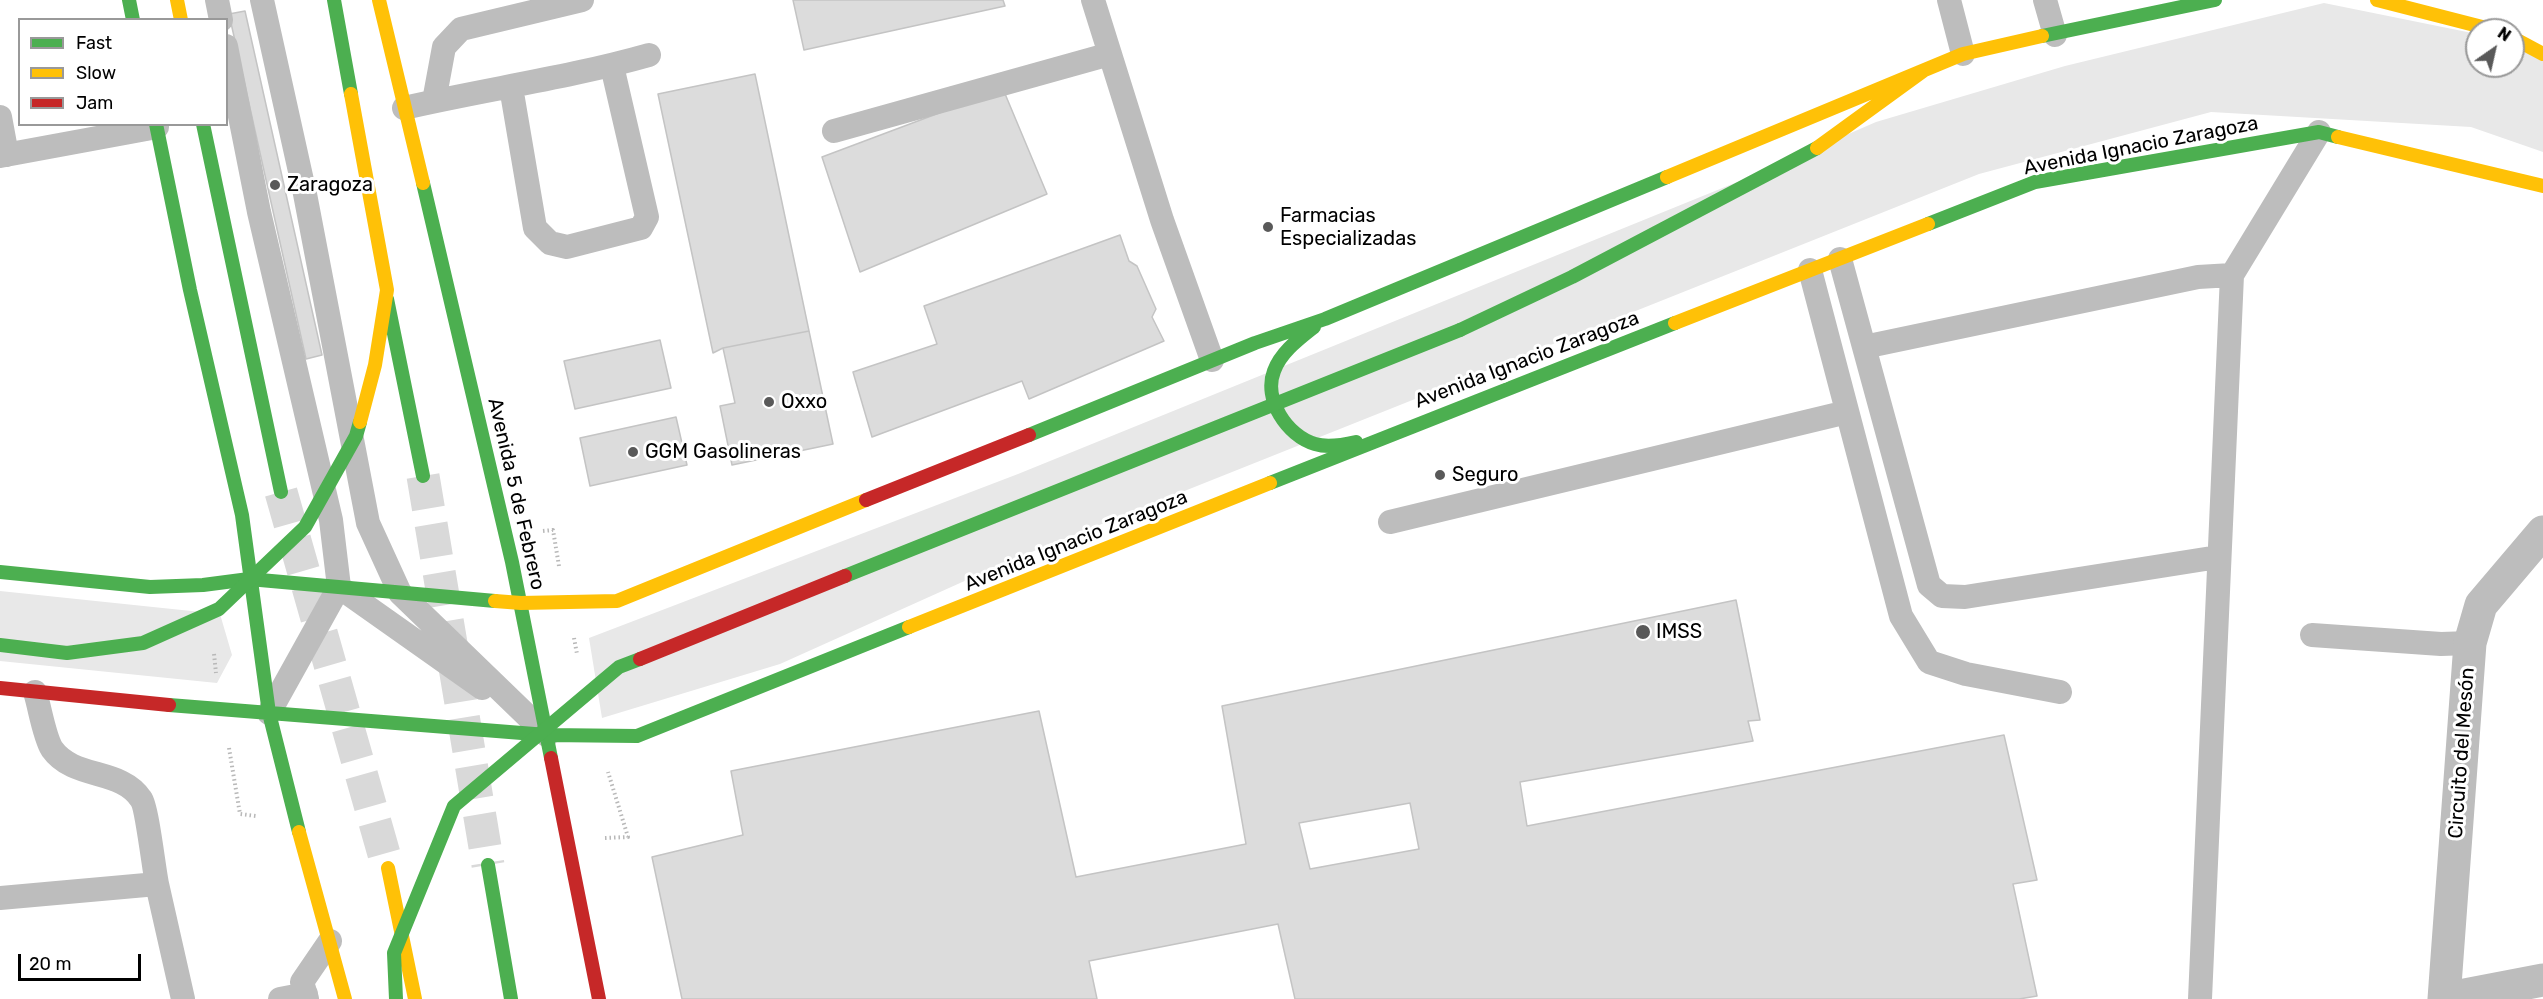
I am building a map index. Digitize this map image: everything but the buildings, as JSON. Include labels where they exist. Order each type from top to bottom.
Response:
[{"type":"main road","points":[[129,0],[133,18]]},
{"type":"main road","points":[[177,0],[181,18]]},
{"type":"main road","points":[[324,0],[423,476]]},
{"type":"main road","points":[[0,645],[67,653],[143,643],[219,609],[305,527],[356,436],[375,365],[387,290],[334,0]]},
{"type":"main road","name":"Avenida 5 de Febrero","points":[[380,0],[404,108],[442,255],[521,603],[599,999]]},
{"type":"main road","points":[[0,572],[150,587],[203,585],[249,579],[521,603],[617,601],[1212,360],[1325,319],[1963,54],[2055,35],[2113,10],[2215,0]]},
{"type":"main road","points":[[2377,0],[2465,23]]},
{"type":"main road","points":[[2525,44],[2543,54]]},
{"type":"main road","points":[[396,999],[394,953],[454,806],[620,667],[1460,330],[1572,277],[1821,146],[1923,71]]},
{"type":"main road","points":[[157,126],[190,290],[242,515],[269,713],[295,818],[345,999]]},
{"type":"main road","points":[[203,126],[281,492]]},
{"type":"main road","name":"Avenida Ignacio Zaragoza","points":[[0,688],[205,709],[547,735],[637,736],[1411,427],[2035,182],[2319,132],[2543,186]]},
{"type":"main road","points":[[1325,319],[1292,345],[1279,360],[1271,379],[1272,393],[1284,421],[1312,444],[1334,446],[1411,427]]},
{"type":"main road","points":[[488,865],[511,999]]},
{"type":"main road","points":[[388,868],[415,999]]},
{"type":"street","name":"Circuito del Mesón","points":[[2444,999],[2470,644],[2481,605],[2543,532]]},
{"type":"street","points":[[2444,999],[2543,980]]},
{"type":"lane","points":[[218,0],[221,18]]},
{"type":"lane","points":[[262,0],[305,194],[368,524],[400,593],[547,735]]},
{"type":"lane","points":[[434,101],[444,47],[461,29],[582,0]]},
{"type":"lane","points":[[1093,0],[1162,220],[1212,360]]},
{"type":"lane","points":[[1948,0],[1963,54]]},
{"type":"lane","points":[[2044,0],[2055,35]]},
{"type":"lane","points":[[834,131],[1110,54]]},
{"type":"lane","points":[[404,108],[612,66],[649,55]]},
{"type":"lane","points":[[228,56],[259,212],[331,520],[339,587],[269,713]]},
{"type":"lane","points":[[511,87],[535,228],[550,243],[567,247],[641,228],[647,217],[612,66]]},
{"type":"lane","points":[[0,117],[4,155],[157,126]]},
{"type":"lane","points":[[2200,999],[2232,275],[2319,132]]},
{"type":"lane","points":[[1840,259],[1929,585],[1941,596],[1965,597],[2218,557]]},
{"type":"lane","points":[[1810,270],[1901,616],[1929,662],[1966,674],[2060,692]]},
{"type":"lane","points":[[1864,346],[2198,277],[2232,275]]},
{"type":"lane","points":[[1390,522],[1847,412]]},
{"type":"lane","points":[[339,587],[547,735]]},
{"type":"lane","points":[[2312,635],[2470,644]]},
{"type":"lane","points":[[35,692],[51,747],[61,759],[74,768],[128,785],[143,801],[157,884],[183,999]]},
{"type":"lane","points":[[0,898],[157,884]]},
{"type":"lane","points":[[280,999],[306,997],[302,982],[330,941]]},
{"type":"shaded area","points":[[2324,3],[2465,32],[2465,78],[2525,78],[2525,47],[2543,54],[2543,152],[2471,127],[2211,112],[1979,174],[1009,561],[780,664],[602,718],[589,638],[1018,474],[1752,176],[1876,122],[2065,66]]},
{"type":"shaded area","points":[[0,591],[220,614],[232,655],[217,683],[0,661]]},
{"type":"tunnel","points":[[423,476],[488,865]]},
{"type":"tunnel","points":[[281,492],[388,868]]},
{"type":"traffic: fast","points":[[129,0],[133,18]]},
{"type":"traffic: fast","points":[[334,0],[351,94]]},
{"type":"traffic: fast","points":[[2042,36],[2215,0]]},
{"type":"traffic: fast","points":[[156,126],[190,290],[242,515],[269,713],[299,832]]},
{"type":"traffic: fast","points":[[203,126],[281,492]]},
{"type":"traffic: fast","points":[[1928,224],[2035,182],[2319,132],[2338,137]]},
{"type":"traffic: fast","points":[[1460,330],[1572,277],[1817,148]]},
{"type":"traffic: fast","points":[[1029,435],[1255,343],[1325,319],[1667,177]]},
{"type":"traffic: fast","points":[[423,183],[512,562],[551,758]]},
{"type":"traffic: fast","points":[[387,299],[423,476]]},
{"type":"traffic: fast","points":[[1270,483],[1675,323]]},
{"type":"traffic: fast","points":[[1314,327],[1291,346],[1277,364],[1271,382],[1275,404],[1287,425],[1305,440],[1325,446],[1356,442]]},
{"type":"traffic: fast","points":[[845,576],[1460,330]]},
{"type":"traffic: fast","points":[[0,645],[67,653],[143,643],[219,609],[305,527],[356,436],[360,422]]},
{"type":"traffic: fast","points":[[0,572],[150,587],[203,585],[249,579],[495,601]]},
{"type":"traffic: fast","points":[[169,705],[547,735],[637,736],[909,627]]},
{"type":"traffic: fast","points":[[396,999],[394,953],[454,806],[619,667],[640,659]]},
{"type":"traffic: fast","points":[[488,865],[511,999]]},
{"type":"traffic: slow","points":[[177,0],[181,18]]},
{"type":"traffic: slow","points":[[379,0],[423,183]]},
{"type":"traffic: slow","points":[[2377,0],[2465,23]]},
{"type":"traffic: slow","points":[[1667,177],[1963,54],[2042,36]]},
{"type":"traffic: slow","points":[[2525,44],[2543,54]]},
{"type":"traffic: slow","points":[[1817,148],[1923,71]]},
{"type":"traffic: slow","points":[[351,94],[387,290],[375,365],[360,422]]},
{"type":"traffic: slow","points":[[2338,137],[2543,186]]},
{"type":"traffic: slow","points":[[1675,323],[1928,224]]},
{"type":"traffic: slow","points":[[909,627],[1270,483]]},
{"type":"traffic: slow","points":[[495,601],[521,603],[617,601],[866,500]]},
{"type":"traffic: slow","points":[[299,832],[345,999]]},
{"type":"traffic: slow","points":[[388,868],[415,999]]},
{"type":"traffic: jam","points":[[866,500],[1029,435]]},
{"type":"traffic: jam","points":[[640,659],[845,576]]},
{"type":"traffic: jam","points":[[0,688],[169,705]]},
{"type":"traffic: jam","points":[[551,758],[599,999]]},
{"type":"place","name":"Zaragoza","points":[[275,185]]},
{"type":"place","name":"Farmacias Especializadas","points":[[1268,227]]},
{"type":"place","name":"Oxxo","points":[[769,402]]},
{"type":"place","name":"GGM Gasolineras","points":[[633,452]]},
{"type":"place","name":"Seguro","points":[[1440,475]]},
{"type":"place","name":"IMSS","points":[[1643,632]]}]
